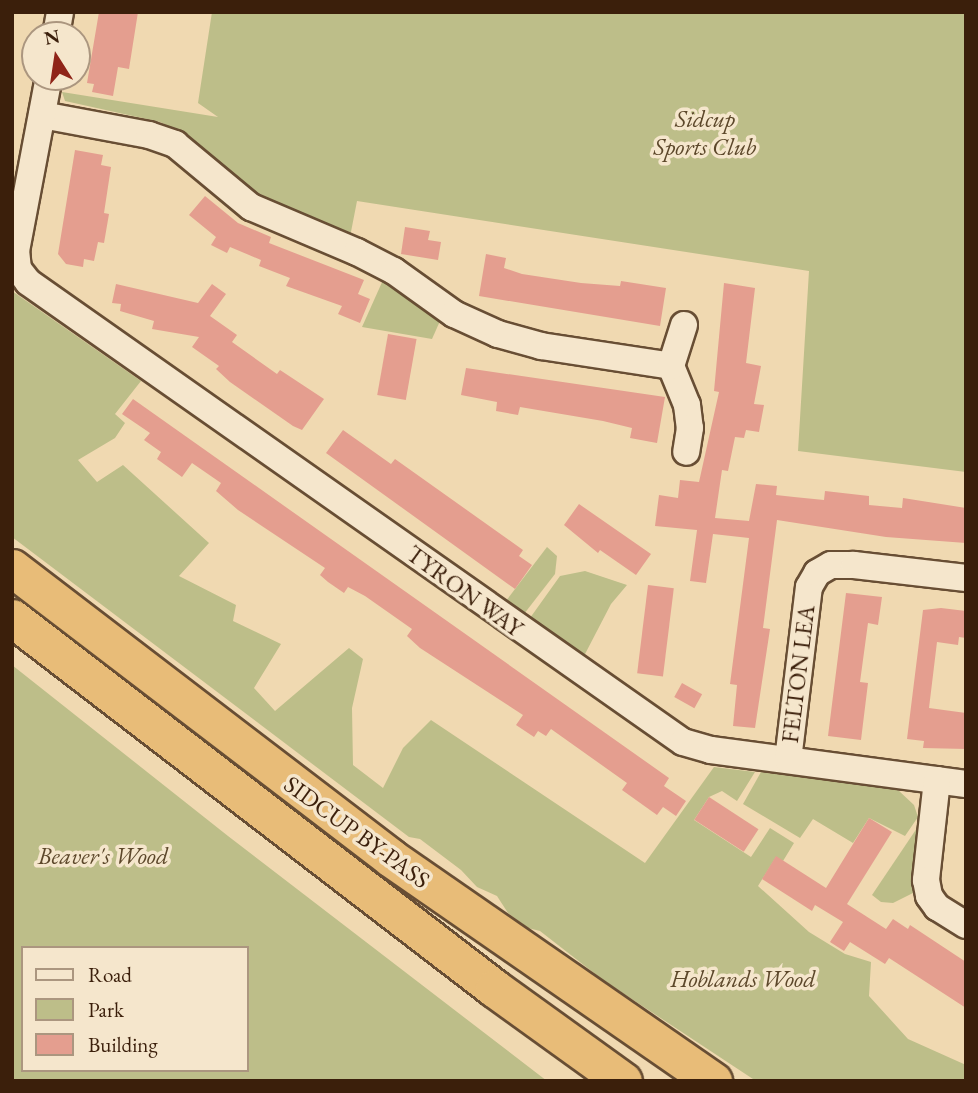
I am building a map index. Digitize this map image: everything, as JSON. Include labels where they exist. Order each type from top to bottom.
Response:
[{"type":"highway","name":"SIDCUP BY-PASS","points":[[12,568],[391,858],[713,1081]]},
{"type":"highway","name":"SIDCUP BY-PASS","points":[[12,618],[494,988],[623,1081]]},
{"type":"street","points":[[15,270],[16,251],[46,91]]},
{"type":"street","points":[[42,115],[149,135],[175,144],[251,207],[357,252],[394,271],[454,314],[498,334],[541,346],[671,366]]},
{"type":"street","name":"TYRON WAY","points":[[15,270],[28,282],[660,729],[683,742],[711,750],[966,784]]},
{"type":"street","points":[[684,326],[671,366],[687,405],[690,428],[686,452]]},
{"type":"street","name":"FELTON LEA","points":[[788,760],[808,587],[817,573],[831,565],[854,565],[966,578]]},
{"type":"street","points":[[937,780],[926,880],[929,896],[966,925]]},
{"type":"green space","name":"Sidcup Sports Club","points":[[212,12],[966,12],[966,472],[798,451],[809,271],[357,201],[350,237],[247,191],[184,133],[160,122],[65,101],[62,92],[218,117],[198,103]]},
{"type":"green space","points":[[383,280],[440,321],[432,339],[362,327]]},
{"type":"green space","name":"Hoblands Wood","points":[[12,291],[141,381],[115,414],[125,423],[115,438],[78,460],[97,482],[123,465],[209,543],[179,576],[236,605],[233,621],[281,644],[254,688],[275,711],[349,648],[363,659],[352,708],[353,765],[383,788],[403,748],[431,720],[645,863],[714,767],[755,772],[737,801],[722,791],[709,797],[694,820],[751,857],[770,828],[794,843],[783,861],[776,857],[758,886],[809,932],[845,954],[871,962],[869,996],[908,1039],[966,1065],[966,1081],[756,1081],[603,980],[540,931],[528,928],[508,913],[497,896],[477,887],[461,870],[420,839],[409,837],[12,537]]},
{"type":"green space","points":[[547,547],[557,556],[555,574],[524,614],[506,601]]},
{"type":"green space","points":[[585,571],[627,585],[611,604],[584,656],[530,618],[560,576]]},
{"type":"green space","name":"Beaver's Wood","points":[[12,665],[228,836],[547,1081],[12,1081]]},
{"type":"green space","points":[[761,772],[898,790],[914,805],[918,817],[905,836],[869,818],[853,843],[813,819],[800,838],[743,804]]},
{"type":"green space","points":[[917,828],[913,893],[893,903],[881,902],[872,895]]},
{"type":"building","points":[[99,12],[138,12],[129,69],[118,67],[113,96],[92,92],[94,84],[91,84],[91,59]]},
{"type":"building","points":[[75,150],[103,155],[101,165],[111,167],[104,213],[109,214],[104,243],[98,242],[94,261],[84,259],[83,267],[66,264],[58,254]]},
{"type":"building","points":[[205,196],[238,223],[271,237],[269,243],[364,280],[358,294],[370,299],[360,323],[338,314],[342,306],[286,286],[290,278],[259,266],[261,260],[230,247],[227,253],[211,245],[216,237],[189,215]]},
{"type":"building","points":[[405,227],[430,231],[428,240],[441,242],[438,260],[401,254]]},
{"type":"building","points":[[486,254],[506,258],[504,268],[522,274],[581,283],[620,286],[621,281],[666,288],[660,326],[479,296]]},
{"type":"building","points":[[724,283],[755,288],[746,363],[761,366],[754,404],[764,405],[759,432],[746,430],[744,438],[735,437],[728,471],[722,470],[715,518],[749,521],[756,484],[777,486],[776,495],[824,500],[825,491],[869,496],[869,505],[902,508],[903,498],[966,508],[966,543],[886,537],[777,520],[763,628],[770,629],[755,728],[733,726],[737,685],[730,684],[749,538],[713,534],[706,583],[690,581],[697,530],[655,526],[659,495],[678,498],[680,480],[699,482],[719,392],[714,391]]},
{"type":"building","points":[[116,284],[198,303],[212,284],[226,294],[210,316],[237,335],[232,342],[277,374],[280,370],[324,399],[302,430],[293,426],[230,382],[216,369],[219,366],[192,347],[199,337],[152,329],[154,321],[120,311],[121,304],[112,303]]},
{"type":"building","points":[[388,334],[417,339],[406,400],[377,395]]},
{"type":"building","points":[[466,368],[665,397],[657,443],[630,438],[632,428],[603,421],[520,407],[518,415],[496,411],[497,402],[461,395]]},
{"type":"building","points":[[133,399],[669,778],[664,786],[686,801],[676,816],[663,807],[657,815],[622,790],[627,783],[551,729],[546,736],[538,731],[534,737],[516,725],[523,715],[420,648],[407,636],[412,629],[365,596],[348,587],[344,593],[328,582],[320,575],[325,568],[238,510],[216,491],[221,483],[192,463],[182,477],[157,459],[161,452],[144,440],[150,433],[122,414]]},
{"type":"building","points":[[343,430],[391,464],[395,459],[523,550],[519,556],[532,565],[515,589],[326,453]]},
{"type":"building","points":[[579,504],[651,554],[636,575],[600,550],[598,553],[564,525]]},
{"type":"building","points":[[648,585],[674,588],[663,677],[637,673]]},
{"type":"building","points":[[846,593],[882,597],[878,625],[868,623],[860,682],[868,683],[861,740],[828,736]]},
{"type":"building","points":[[941,608],[966,611],[966,638],[959,637],[958,645],[937,642],[929,708],[966,713],[966,749],[923,748],[924,741],[907,739],[923,610]]},
{"type":"building","points":[[682,683],[702,694],[694,708],[674,697]]},
{"type":"building","points":[[709,797],[758,829],[744,852],[694,820]]},
{"type":"building","points":[[869,818],[892,832],[847,904],[886,929],[893,919],[908,929],[910,925],[966,962],[966,1008],[889,958],[885,964],[850,942],[844,951],[830,942],[843,922],[815,905],[812,911],[762,879],[776,856],[826,888]]}]
